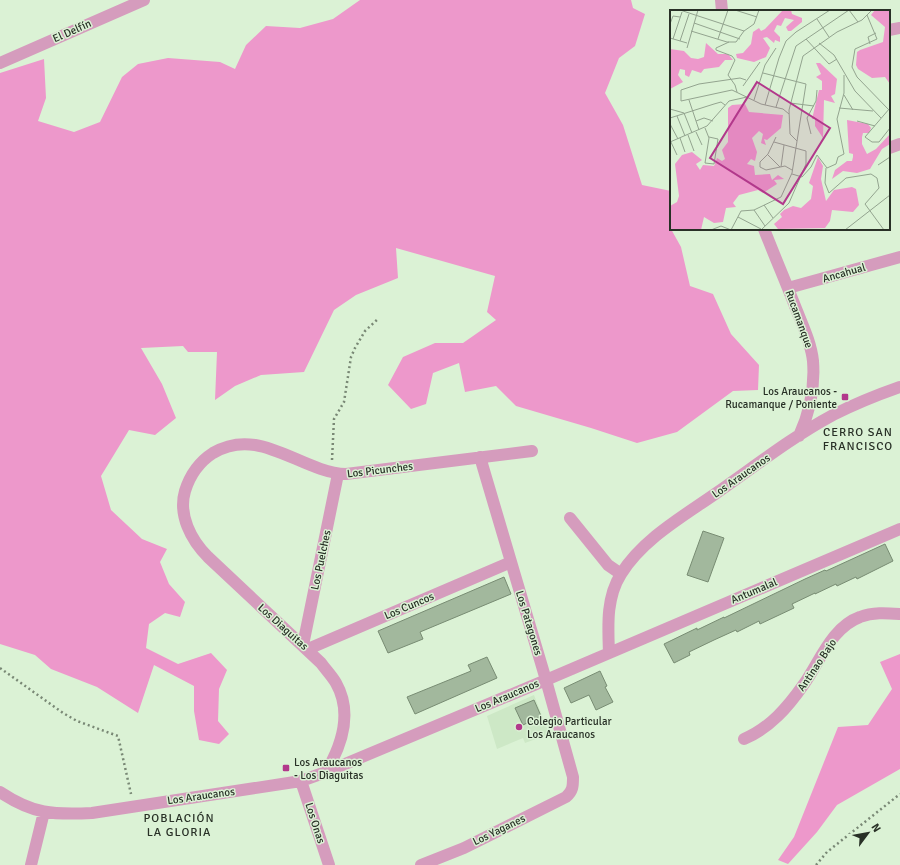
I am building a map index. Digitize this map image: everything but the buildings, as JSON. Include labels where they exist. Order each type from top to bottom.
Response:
[{"type":"street","name":"El Delfín","points":[[0,63],[144,0]]},
{"type":"street","points":[[890,30],[900,28]]},
{"type":"street","points":[[890,148],[900,144]]},
{"type":"street","name":"Rucamanque","points":[[764,230],[807,336],[813,360],[813,386],[810,405],[799,436]]},
{"type":"street","name":"Ancahual","points":[[788,288],[900,257]]},
{"type":"street","name":"Los Araucanos","points":[[0,792],[30,808],[44,812],[57,814],[92,813],[301,781],[326,772],[609,653],[609,605],[614,589],[621,574],[633,558],[647,544],[799,436],[833,415],[855,404],[900,388]]},
{"type":"street","name":"Los Picunches","points":[[184,494],[190,478],[199,464],[217,451],[238,445],[254,445],[270,448],[335,473],[354,474],[532,451]]},
{"type":"street","name":"Los Patagones","points":[[480,457],[573,777],[572,790]]},
{"type":"street","name":"Los Puelches","points":[[305,647],[335,473]]},
{"type":"street","name":"Los Diaguitas","points":[[184,494],[183,504],[186,524],[190,534],[201,550],[321,663],[333,679],[340,692],[343,702],[345,724],[339,748],[326,772]]},
{"type":"street","points":[[570,518],[608,565],[621,574]]},
{"type":"street","name":"Antumalal","points":[[609,653],[900,529]]},
{"type":"street","name":"Los Cuncos","points":[[305,647],[511,562]]},
{"type":"street","name":"Antinao Bajo","points":[[744,739],[760,731],[785,709],[804,684],[832,640],[846,625],[859,617],[868,614],[900,614]]},
{"type":"street","name":"Los Onas","points":[[301,781],[328,865]]},
{"type":"street","name":"Los Yaganes","points":[[421,865],[464,848],[566,797],[572,790]]},
{"type":"street","points":[[31,865],[44,812]]},
{"type":"path","points":[[335,473],[334,419],[344,402],[351,357],[365,331],[379,318]]},
{"type":"path","points":[[0,668],[63,713],[78,721],[118,736],[134,806]]},
{"type":"path","points":[[816,865],[827,852],[900,794]]},
{"type":"shaded area","points":[[360,0],[631,0],[633,8],[645,14],[635,46],[619,58],[605,93],[623,125],[642,185],[670,191],[670,230],[672,230],[681,247],[690,286],[713,294],[731,334],[759,365],[758,390],[733,391],[677,432],[637,443],[516,406],[496,386],[465,392],[459,363],[433,373],[426,404],[411,409],[388,385],[403,357],[435,343],[463,343],[496,320],[487,312],[495,276],[396,248],[398,278],[356,295],[334,310],[304,372],[261,375],[235,386],[215,400],[217,352],[188,352],[183,346],[141,348],[162,384],[176,418],[155,435],[129,430],[101,476],[111,510],[142,539],[167,549],[160,562],[169,584],[185,602],[180,617],[165,613],[149,624],[146,648],[178,664],[211,653],[227,670],[219,689],[218,721],[229,734],[219,744],[199,740],[194,711],[194,686],[154,665],[138,713],[97,687],[51,669],[35,655],[0,644],[0,73],[44,59],[46,98],[38,121],[74,132],[100,122],[122,77],[138,64],[168,58],[220,62],[235,69],[246,45],[266,26],[300,28],[333,19]]},
{"type":"shaded area","points":[[900,654],[900,769],[837,805],[817,832],[788,864],[778,860],[794,837],[838,727],[868,725],[892,689],[880,662]]},
{"type":"shaded area","name":"Colegio Particular Los Araucanos","points":[[534,695],[549,734],[525,743],[523,738],[497,749],[487,716]]},
{"type":"place","name":"Los Araucanos - Rucamanque / Poniente","points":[[845,397]]},
{"type":"place","name":"Colegio Particular Los Araucanos","points":[[519,727]]},
{"type":"place","name":"Los Araucanos - Los Diaguitas","points":[[286,768]]},
{"type":"district","name":"CERRO SAN FRANCISCO","points":[[858,439]]},
{"type":"district","name":"POBLACIÓN LA GLORIA","points":[[179,825]]}]
